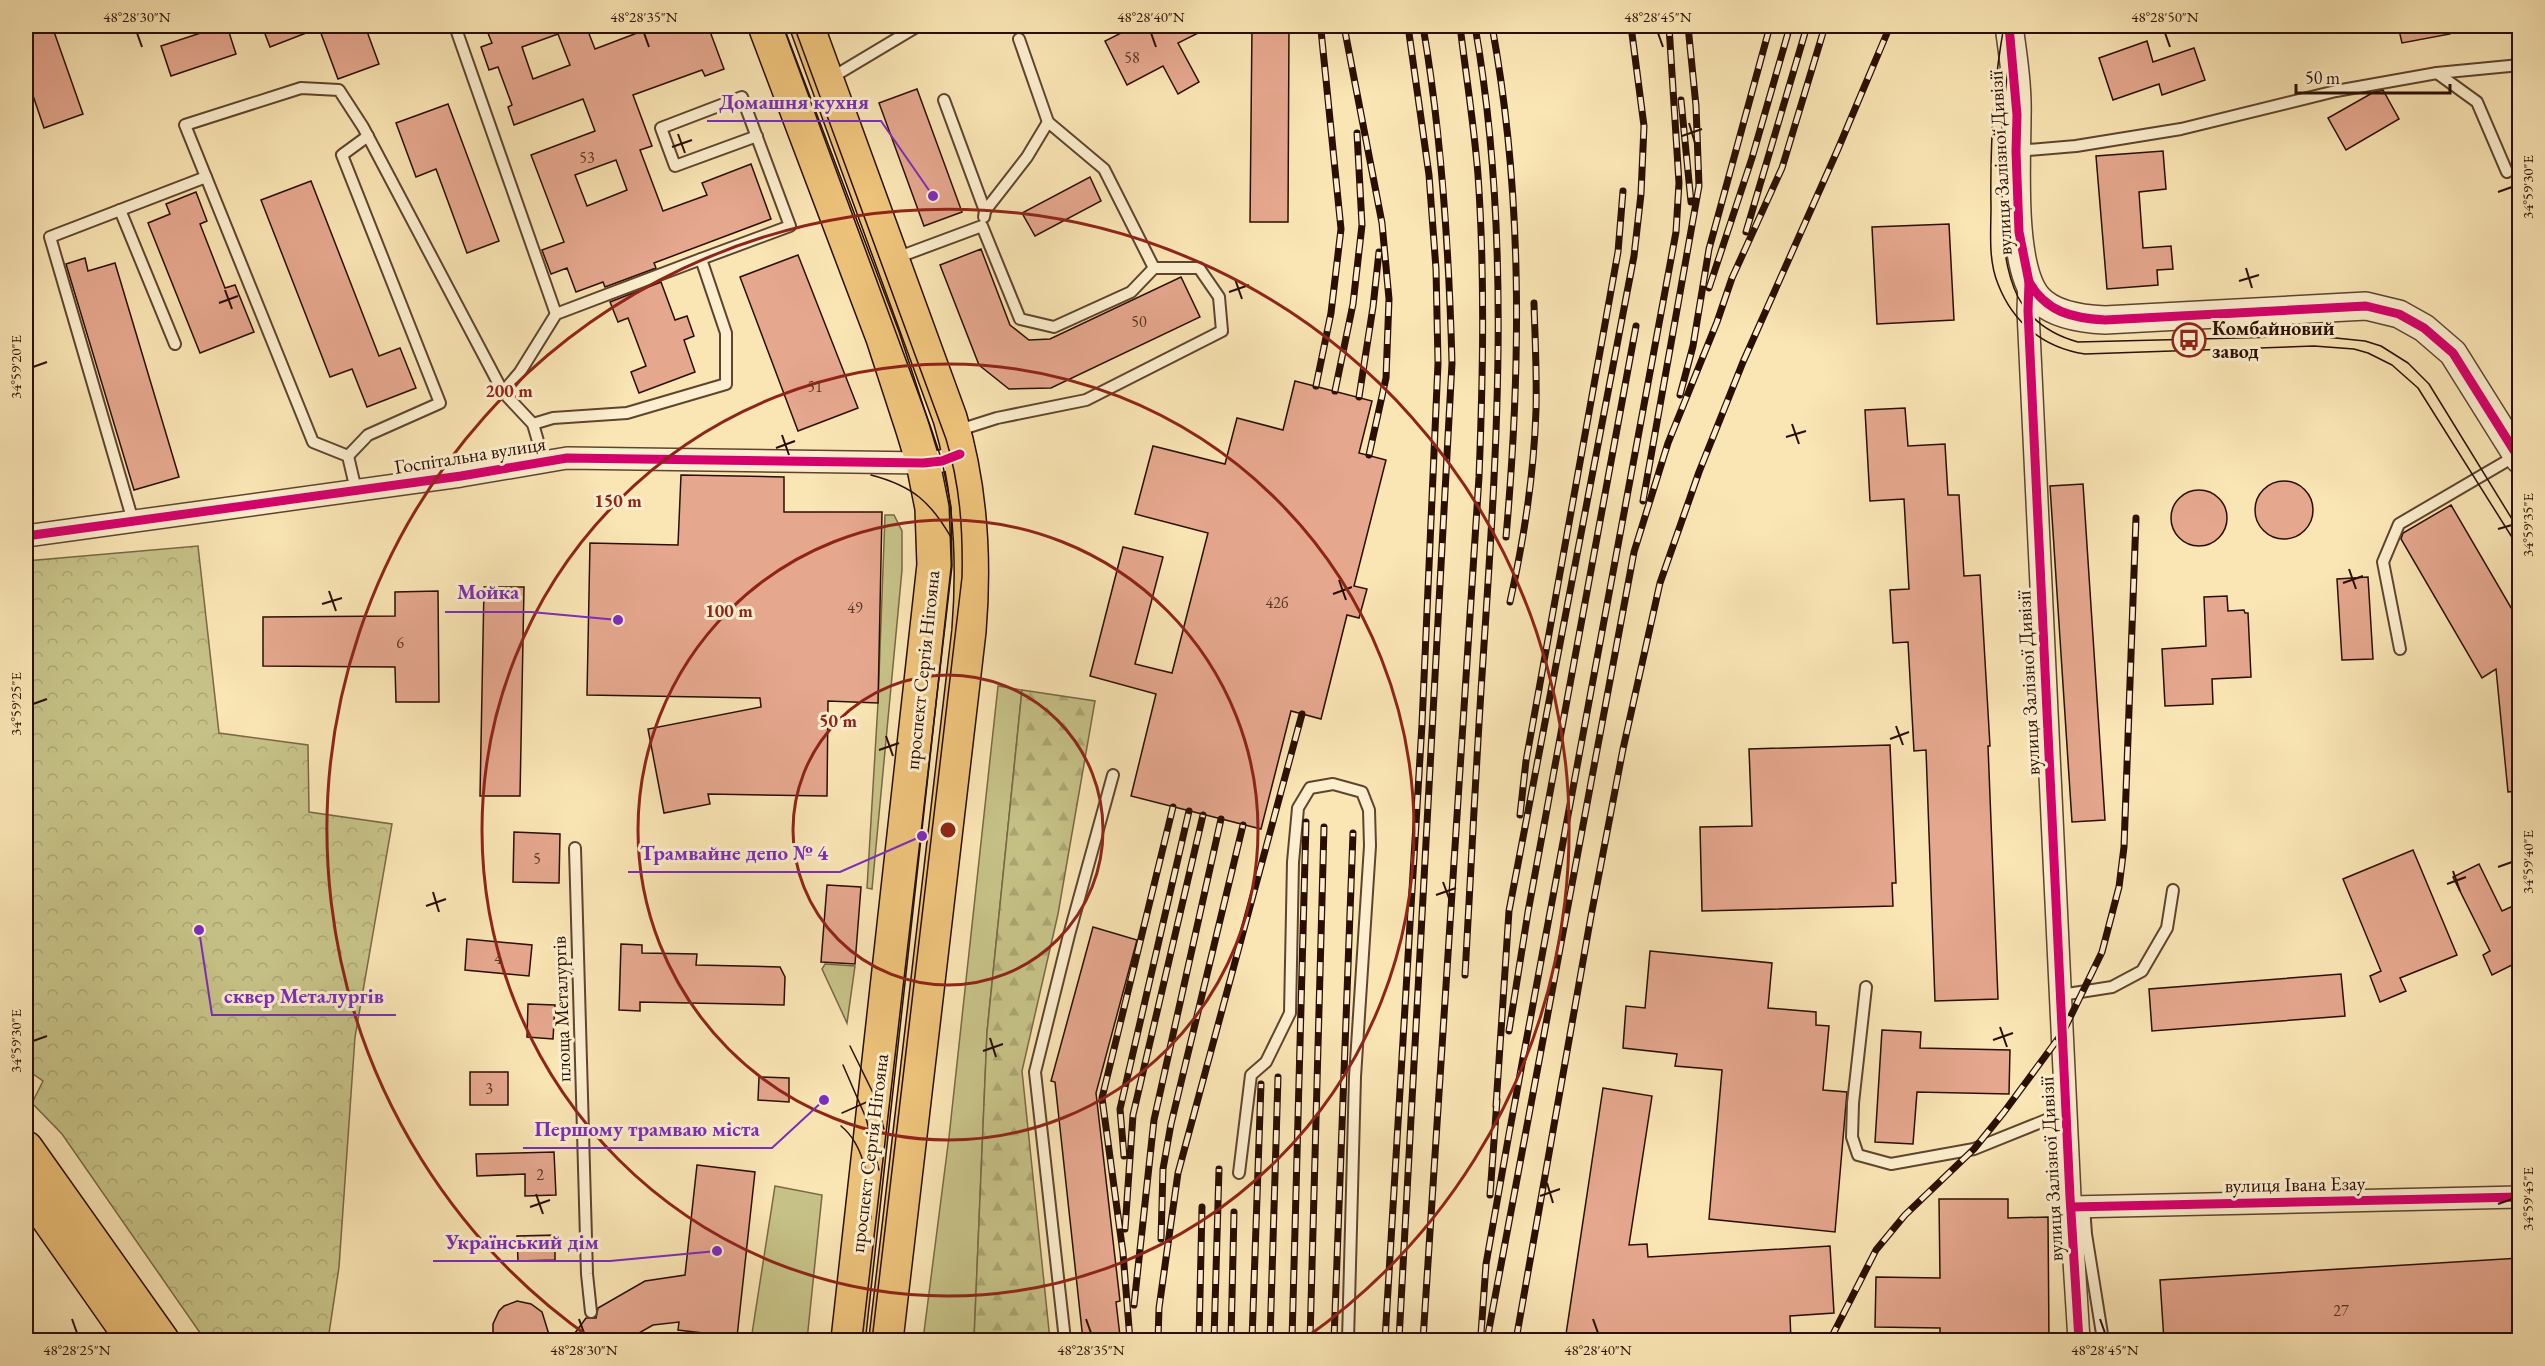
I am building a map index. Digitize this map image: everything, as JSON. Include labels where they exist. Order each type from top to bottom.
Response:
[{"type":"highway","name":"проспект Сергія Нігояна","points":[[765,26],[884,338],[923,463],[932,508],[933,565],[848,1341]]},
{"type":"highway","name":"проспект Сергія Нігояна","points":[[807,26],[893,259],[957,443],[970,514],[971,608],[886,1341]]},
{"type":"highway","points":[[26,1148],[162,1341]]},
{"type":"highway","points":[[26,1187],[133,1341]]},
{"type":"street","name":"вулиця Залізної Дивізії","points":[[2009,26],[2018,115],[2016,151],[2019,232],[2029,282],[2028,311],[2066,1112],[2077,1207],[2079,1341]]},
{"type":"street","points":[[2029,282],[2038,298],[2051,307],[2089,319],[2366,306],[2399,314],[2424,328],[2453,353],[2518,457]]},
{"type":"street","name":"Госпітальна вулиця","points":[[27,530],[133,521],[567,458],[923,463],[942,461],[957,443]]},
{"type":"street","name":"вулиця Івана Езау","points":[[2077,1207],[2520,1197]]},
{"type":"lane","points":[[460,26],[457,32],[556,314]]},
{"type":"lane","points":[[827,80],[918,26]]},
{"type":"lane","points":[[1019,39],[1048,122],[1104,169],[1154,268]]},
{"type":"lane","points":[[2016,151],[2076,146],[2181,129],[2336,91],[2437,73],[2520,65]]},
{"type":"lane","points":[[2437,73],[2477,102],[2507,171]]},
{"type":"lane","points":[[348,456],[313,442],[185,125],[301,88],[339,90],[368,136],[503,392],[533,424],[544,462]]},
{"type":"lane","points":[[503,392],[520,372],[556,314],[790,226],[757,136],[742,97],[661,128],[675,166],[757,136]]},
{"type":"lane","points":[[944,100],[985,211]]},
{"type":"lane","points":[[957,443],[997,418],[1086,400],[1222,331],[1219,297],[1199,268],[1154,268],[1131,292],[1054,327],[1020,319],[982,226],[985,211],[1026,157],[1048,122]]},
{"type":"lane","points":[[348,456],[368,435],[440,403],[342,154],[368,136]]},
{"type":"lane","points":[[133,521],[50,237],[206,177]]},
{"type":"lane","points":[[120,210],[176,344]]},
{"type":"lane","points":[[893,259],[982,226]]},
{"type":"lane","points":[[533,424],[553,418],[627,413],[726,384],[726,333],[701,259]]},
{"type":"lane","points":[[348,456],[356,490]]},
{"type":"lane","points":[[2400,649],[2383,562],[2399,524],[2518,457]]},
{"type":"lane","points":[[1065,1341],[1035,1072],[1069,935],[1113,775]]},
{"type":"lane","points":[[1239,1173],[1251,1075],[1266,1062],[1290,1013],[1293,862],[1298,808],[1310,788],[1334,784],[1362,792],[1369,810],[1370,846],[1355,1077],[1348,1341]]},
{"type":"lane","name":"площа Металургів","points":[[575,848],[587,1274],[591,1312]]},
{"type":"lane","points":[[2061,994],[2112,987],[2142,971],[2167,928],[2173,890]]},
{"type":"lane","points":[[1866,987],[1853,1103],[1852,1137],[1858,1155],[1891,1164],[1974,1149],[2066,1112]]},
{"type":"lane","points":[[2077,1207],[2086,1234],[2103,1341]]},
{"type":"green space","points":[[885,515],[894,515],[902,531],[902,570],[872,889],[867,888],[878,703]]},
{"type":"green space","points":[[198,546],[219,733],[308,745],[309,812],[392,824],[355,1037],[339,1267],[328,1340],[205,1340],[62,1134],[32,1103],[43,1081],[26,1069],[26,561]]},
{"type":"green space","points":[[998,686],[1022,690],[987,1032],[974,1340],[923,1340],[949,1137]]},
{"type":"green space","points":[[1022,690],[1095,701],[1058,914],[1022,1071],[1050,1340],[974,1340],[987,1032]]},
{"type":"green space","points":[[825,964],[855,966],[847,1023],[822,969]]},
{"type":"green space","points":[[775,1186],[822,1195],[807,1340],[751,1340]]},
{"type":"building","points":[[52,26],[83,114],[44,128],[26,75],[26,33]]},
{"type":"building","points":[[227,26],[236,54],[171,76],[161,46]]},
{"type":"building","points":[[262,26],[365,26],[379,64],[338,79],[319,28],[270,47]]},
{"type":"building","points":[[485,26],[586,26],[595,49],[645,30],[644,26],[708,26],[724,69],[705,76],[702,70],[633,95],[652,146],[640,150],[663,211],[707,195],[702,183],[751,164],[771,219],[654,263],[656,268],[605,287],[603,282],[576,292],[567,268],[551,274],[542,250],[564,242],[531,155],[595,131],[583,99],[514,125],[508,107],[512,105],[498,67],[489,70],[481,47],[492,43]],"holes":[[[558,34],[570,65],[533,79],[522,47]],[[616,160],[627,190],[587,206],[575,175]]]},
{"type":"building","points":[[1135,26],[1212,26],[1178,43],[1199,82],[1178,94],[1163,66],[1127,85],[1105,41]]},
{"type":"building","points":[[1252,26],[1289,26],[1288,222],[1250,222]]},
{"type":"building","points":[[2398,26],[2449,26],[2450,34],[2402,43]]},
{"type":"building","points":[[2147,41],[2153,62],[2194,48],[2205,80],[2162,95],[2159,84],[2113,100],[2099,58]]},
{"type":"building","points":[[917,89],[962,212],[924,226],[879,103]]},
{"type":"building","points":[[2383,90],[2399,119],[2346,150],[2328,118],[2374,92]]},
{"type":"building","points":[[448,104],[499,241],[467,253],[436,169],[416,177],[396,123]]},
{"type":"building","points":[[2163,151],[2166,189],[2139,192],[2143,248],[2171,246],[2173,269],[2157,270],[2158,285],[2107,289],[2096,156]]},
{"type":"building","points":[[1090,177],[1101,201],[1035,236],[1022,213]]},
{"type":"building","points":[[311,181],[379,356],[400,348],[416,388],[367,407],[352,369],[330,377],[261,200]]},
{"type":"building","points":[[196,192],[207,221],[200,224],[225,288],[235,285],[254,332],[200,353],[148,223],[170,214],[166,204]]},
{"type":"building","points":[[1949,224],[1954,320],[1877,324],[1872,227]]},
{"type":"building","points":[[981,249],[1010,325],[1029,340],[1050,339],[1181,277],[1200,317],[1051,388],[1009,389],[979,365],[940,265]]},
{"type":"building","points":[[798,255],[858,408],[798,431],[740,277]]},
{"type":"building","points":[[85,258],[88,271],[115,263],[179,477],[134,490],[66,264]]},
{"type":"building","points":[[661,282],[675,320],[687,316],[694,336],[684,340],[695,372],[639,393],[631,372],[646,366],[628,318],[618,322],[610,302]]},
{"type":"building","points":[[1295,381],[1372,401],[1359,453],[1386,460],[1354,586],[1367,589],[1359,618],[1347,615],[1321,719],[1291,711],[1261,829],[1131,796],[1156,694],[1090,676],[1123,547],[1163,557],[1135,664],[1172,673],[1208,533],[1135,514],[1153,446],[1225,464],[1237,418],[1283,430]]},
{"type":"building","points":[[1905,408],[1908,446],[1945,444],[1948,495],[1959,495],[1964,576],[1980,575],[1990,746],[1988,746],[1998,999],[1935,1001],[1926,750],[1914,751],[1908,642],[1893,643],[1890,590],[1909,589],[1904,499],[1870,501],[1865,410]]},
{"type":"building","points":[[681,475],[784,477],[784,512],[882,512],[878,703],[828,701],[827,796],[708,794],[710,804],[664,813],[648,729],[761,707],[760,698],[587,695],[590,543],[678,545]]},
{"type":"building","points":[[2284,481],[2295,483],[2308,494],[2313,510],[2311,521],[2300,534],[2284,539],[2273,537],[2260,526],[2255,510],[2257,499],[2268,486]]},
{"type":"building","points":[[2083,484],[2105,820],[2072,822],[2050,486]]},
{"type":"building","points":[[2193,490],[2205,490],[2215,494],[2223,502],[2227,518],[2223,534],[2215,542],[2205,546],[2193,546],[2183,542],[2175,534],[2171,524],[2171,512],[2175,502],[2183,494]]},
{"type":"building","points":[[2451,505],[2520,623],[2520,791],[2508,792],[2496,669],[2482,678],[2401,539],[2403,533]]},
{"type":"building","points":[[2368,577],[2373,659],[2342,660],[2337,579]]},
{"type":"building","points":[[484,587],[524,587],[520,796],[480,796]]},
{"type":"building","points":[[438,591],[439,702],[396,702],[395,667],[263,666],[263,617],[395,616],[395,592]]},
{"type":"building","points":[[2227,596],[2228,611],[2244,610],[2248,613],[2251,677],[2212,679],[2213,704],[2165,706],[2162,649],[2206,646],[2204,597]]},
{"type":"building","points":[[1890,745],[1896,883],[1892,883],[1893,906],[1702,911],[1700,827],[1752,826],[1749,749]]},
{"type":"building","points":[[514,832],[560,834],[559,883],[513,882]]},
{"type":"building","points":[[2413,850],[2457,955],[2400,978],[2406,991],[2380,1002],[2370,976],[2381,971],[2343,879]]},
{"type":"building","points":[[2479,864],[2502,911],[2520,903],[2520,961],[2492,975],[2483,955],[2490,951],[2453,877]]},
{"type":"building","points":[[827,885],[861,887],[855,964],[821,962]]},
{"type":"building","points":[[1093,927],[1137,940],[1096,1093],[1120,1301],[1116,1302],[1120,1336],[1083,1340],[1055,1082],[1051,1081]]},
{"type":"building","points":[[467,939],[532,945],[529,976],[465,970]]},
{"type":"building","points":[[621,944],[642,945],[642,953],[697,954],[696,965],[780,967],[785,977],[784,1005],[640,1002],[640,1011],[619,1010]]},
{"type":"building","points":[[1650,951],[1772,963],[1768,1008],[1816,1012],[1816,1025],[1829,1026],[1823,1090],[1847,1092],[1835,1232],[1709,1219],[1722,1070],[1675,1066],[1677,1054],[1623,1048],[1626,1006],[1645,1008]]},
{"type":"building","points":[[2341,974],[2345,1016],[2152,1031],[2149,989]]},
{"type":"building","points":[[528,1004],[555,1005],[553,1039],[527,1037]]},
{"type":"building","points":[[1882,1030],[1921,1032],[1920,1048],[2010,1050],[2009,1094],[1917,1092],[1913,1144],[1875,1142]]},
{"type":"building","points":[[470,1072],[508,1072],[508,1105],[470,1105]]},
{"type":"building","points":[[759,1077],[789,1078],[789,1102],[758,1100]]},
{"type":"building","points":[[1603,1088],[1652,1096],[1629,1245],[1647,1244],[1648,1257],[1830,1246],[1834,1313],[1790,1316],[1791,1341],[1565,1341]]},
{"type":"building","points":[[554,1152],[556,1195],[525,1196],[525,1174],[477,1176],[476,1154]]},
{"type":"building","points":[[697,1165],[755,1172],[737,1337],[678,1330],[679,1322],[653,1325],[625,1341],[569,1341],[586,1318],[596,1318],[598,1308],[645,1281],[685,1275]]},
{"type":"building","points":[[1939,1199],[2008,1199],[2008,1218],[2048,1217],[2049,1341],[1940,1341],[1940,1328],[1875,1327],[1876,1277],[1940,1278]]},
{"type":"building","points":[[555,1235],[555,1260],[518,1261],[517,1236]]},
{"type":"building","points":[[2520,1258],[2520,1341],[2164,1341],[2160,1280]]},
{"type":"building","points":[[517,1301],[531,1304],[542,1312],[551,1341],[493,1341],[493,1324],[499,1311],[504,1306]]},
{"type":"tram line","points":[[783,26],[930,425],[942,461],[951,507],[952,566],[862,1340]]},
{"type":"tram line","points":[[794,26],[946,439],[955,473],[961,524],[962,577],[872,1340]]},
{"type":"tram line","points":[[2004,26],[1993,116],[1991,246],[1998,284],[2004,298],[2021,322],[2056,346],[2085,354],[2314,346],[2354,349],[2368,353],[2392,365],[2418,388],[2520,550]]},
{"type":"tram line","points":[[2016,26],[2002,124],[2001,203],[2003,239],[2009,272],[2018,297],[2029,313],[2051,331],[2078,342],[2316,336],[2365,341],[2381,346],[2408,363],[2429,384],[2520,532]]},
{"type":"tram line","points":[[871,475],[898,484],[919,497],[936,515],[952,539]]},
{"type":"tram line","points":[[850,1046],[875,1097],[884,1129]]},
{"type":"tram line","points":[[843,1065],[866,1118],[879,1170]]},
{"type":"tram line","points":[[842,1113],[869,1101]]},
{"type":"tram line","points":[[841,1126],[856,1145],[865,1168],[871,1219]]},
{"type":"railway","points":[[1344,26],[1382,223],[1389,299],[1386,378],[1369,455]]},
{"type":"railway","points":[[1385,1340],[1422,724],[1438,363],[1436,269],[1429,175],[1408,26]]},
{"type":"railway","points":[[1399,1340],[1452,363],[1444,194],[1423,26]]},
{"type":"railway","points":[[1423,1340],[1482,401],[1483,326],[1478,175],[1460,26]]},
{"type":"railway","points":[[1465,975],[1493,501],[1498,342],[1494,184],[1487,105],[1475,26]]},
{"type":"railway","points":[[1492,26],[1509,153],[1516,281],[1514,409],[1506,537]]},
{"type":"railway","points":[[1496,1106],[1509,911],[1634,256],[1641,194],[1644,126],[1631,26]]},
{"type":"railway","points":[[1481,1334],[1486,1264],[1509,1134],[1676,232],[1679,183],[1669,26]]},
{"type":"railway","points":[[1643,501],[1699,186],[1696,106],[1688,26]]},
{"type":"railway","points":[[1680,395],[1693,346],[1709,249],[1770,26]]},
{"type":"railway","points":[[1709,288],[1752,158],[1790,26]]},
{"type":"railway","points":[[1746,232],[1807,26]]},
{"type":"railway","points":[[1487,1340],[1634,552],[1668,443],[1717,322],[1732,278],[1782,168],[1825,26]]},
{"type":"railway","points":[[1516,1340],[1591,916],[1623,749],[1660,583],[1699,472],[1743,362],[1890,26]]},
{"type":"railway","points":[[1316,386],[1331,313],[1341,229],[1321,30]]},
{"type":"railway","points":[[1681,100],[1691,202]]},
{"type":"railway","points":[[1335,391],[1353,304],[1362,225],[1357,133]]},
{"type":"railway","points":[[1520,815],[1526,761],[1618,252],[1623,191]]},
{"type":"railway","points":[[1359,397],[1379,252]]},
{"type":"railway","points":[[1510,602],[1524,530],[1535,434],[1534,303]]},
{"type":"railway","points":[[1509,1031],[1528,912],[1636,326]]},
{"type":"railway","points":[[1830,1340],[1876,1250],[1905,1215],[1974,1149],[2004,1112],[2063,1032],[2102,952],[2119,887],[2124,847],[2136,518]]},
{"type":"railway","points":[[1158,1340],[1159,1308],[1178,1173],[1302,714]]},
{"type":"railway","points":[[1130,1340],[1123,1253],[1102,1098],[1173,807]]},
{"type":"railway","points":[[1124,1156],[1120,1109],[1189,811]]},
{"type":"railway","points":[[1125,1229],[1133,1115],[1203,815]]},
{"type":"railway","points":[[1134,1305],[1154,1120],[1221,819]]},
{"type":"railway","points":[[1292,1340],[1306,822]]},
{"type":"railway","points":[[1161,1239],[1163,1169],[1171,1124],[1243,825]]},
{"type":"railway","points":[[1310,1340],[1324,827]]},
{"type":"railway","points":[[1334,1340],[1353,833]]},
{"type":"railway","points":[[1270,1340],[1278,1077]]},
{"type":"railway","points":[[1252,1340],[1261,1084]]},
{"type":"railway","points":[[1490,1195],[1497,1100]]},
{"type":"railway","points":[[1214,1340],[1219,1169]]},
{"type":"railway","points":[[1199,1340],[1202,1207]]},
{"type":"railway","points":[[1231,1340],[1234,1212]]},
{"type":"cycle path","points":[[2009,26],[2017,115],[2019,232],[2029,282],[2028,311],[2070,1197],[2079,1340]]},
{"type":"cycle path","points":[[2029,282],[2043,300],[2052,307],[2071,315],[2093,319],[2366,306],[2399,314],[2424,328],[2453,353],[2520,460]]},
{"type":"cycle path","points":[[26,536],[461,476],[567,458],[923,463],[942,461],[960,454]]},
{"type":"cycle path","points":[[2071,1207],[2520,1197]]},
{"type":"place","name":"Домашня кухня","points":[[933,196]]},
{"type":"place","name":"Комбайновий завод","points":[[2189,340]]},
{"type":"place","name":"Мойка","points":[[618,620]]},
{"type":"place","name":"Трамвайне депо № 4","points":[[922,836]]},
{"type":"place","name":"сквер Металургів","points":[[199,930]]},
{"type":"place","name":"Першому трамваю міста","points":[[824,1100]]},
{"type":"place","name":"Український дім","points":[[717,1251]]}]
